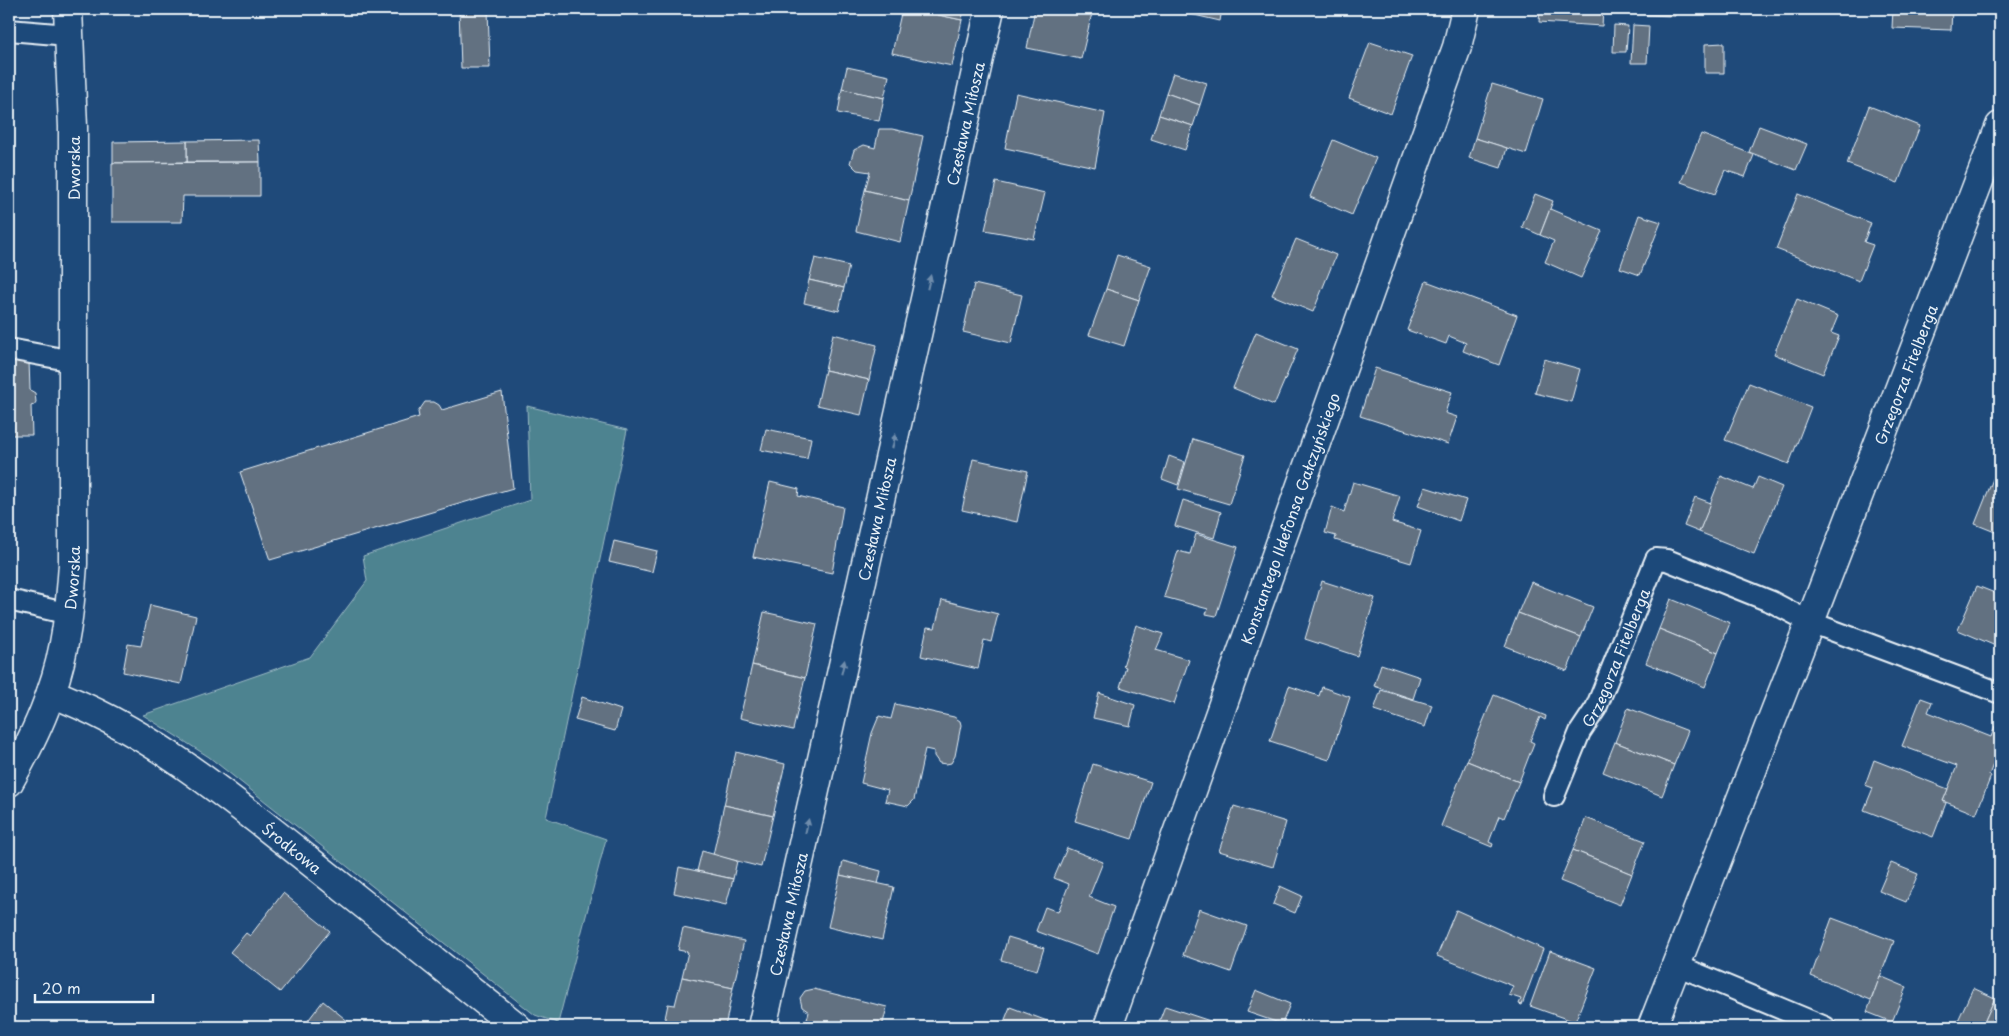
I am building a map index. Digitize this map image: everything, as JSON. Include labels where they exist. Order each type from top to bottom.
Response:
[{"type":"street","name":"Czesława Miłosza","points":[[762,1027],[990,9]]},
{"type":"street","name":"Konstantego Ildefonsa Gałczyńskiego","points":[[1108,1027],[1457,48],[1466,9]]},
{"type":"street","name":"Dworska","points":[[9,782],[22,760],[51,692],[69,614],[73,564],[73,127],[68,22]]},
{"type":"street","name":"Grzegorza Fitelberga","points":[[1652,1027],[2000,126]]},
{"type":"street","name":"Środkowa","points":[[51,692],[96,711],[146,739],[205,778],[517,1027]]},
{"type":"lane","name":"Dworska","points":[[9,30],[68,22]]},
{"type":"lane","points":[[9,349],[73,360]]},
{"type":"lane","name":"Grzegorza Fitelberga","points":[[1554,796],[1580,732],[1596,708],[1656,559],[1667,560],[1772,602],[1810,622],[2000,693]]},
{"type":"lane","points":[[9,600],[69,614]]},
{"type":"lane","points":[[1676,965],[1825,1027]]},
{"type":"green space","points":[[527,406],[627,430],[546,818],[606,839],[558,1023],[535,1015],[209,757],[143,715],[310,657],[367,581],[363,556],[530,500]]},
{"type":"building","points":[[459,9],[488,9],[490,68],[461,68]]},
{"type":"building","points":[[902,9],[911,9],[962,20],[952,66],[892,53]]},
{"type":"building","points":[[911,9],[964,9],[962,20]]},
{"type":"building","points":[[1035,9],[1093,9],[1081,59],[1027,48]]},
{"type":"building","points":[[1191,9],[1222,9],[1220,21],[1190,14]]},
{"type":"building","points":[[1540,9],[1603,9],[1602,26],[1539,22]]},
{"type":"building","points":[[1646,9],[1675,9],[1675,16],[1646,15]]},
{"type":"building","points":[[1893,9],[1952,9],[1951,30],[1892,28]]},
{"type":"building","points":[[1614,25],[1628,26],[1626,52],[1613,52]]},
{"type":"building","points":[[1633,25],[1649,26],[1647,63],[1631,63]]},
{"type":"building","points":[[1370,42],[1412,56],[1391,114],[1349,98]]},
{"type":"building","points":[[1724,43],[1724,73],[1705,73],[1705,44]]},
{"type":"building","points":[[847,67],[889,76],[884,98],[842,89]]},
{"type":"building","points":[[1173,73],[1207,83],[1200,105],[1166,93]]},
{"type":"building","points":[[1492,84],[1543,99],[1526,154],[1475,138]]},
{"type":"building","points":[[842,89],[884,98],[879,121],[838,113]]},
{"type":"building","points":[[1016,93],[1105,113],[1095,167],[1005,148]]},
{"type":"building","points":[[1166,93],[1200,105],[1193,126],[1159,115]]},
{"type":"building","points":[[1869,106],[1920,126],[1898,183],[1847,164]]},
{"type":"building","points":[[1159,115],[1193,126],[1185,150],[1151,139]]},
{"type":"building","points":[[1759,126],[1807,144],[1796,170],[1749,152]]},
{"type":"building","points":[[879,129],[892,129],[923,136],[909,201],[865,190],[870,172],[857,170],[850,163],[854,150],[864,145],[875,148]]},
{"type":"building","points":[[1701,134],[1754,155],[1745,177],[1725,170],[1715,194],[1681,182]]},
{"type":"building","points":[[1475,138],[1507,148],[1501,168],[1469,158]]},
{"type":"building","points":[[259,140],[260,162],[187,162],[187,141]]},
{"type":"building","points":[[1333,140],[1376,158],[1352,215],[1310,197]]},
{"type":"building","points":[[187,141],[187,162],[113,163],[113,142]]},
{"type":"building","points":[[260,162],[260,196],[183,196],[182,222],[112,222],[112,163]]},
{"type":"building","points":[[996,182],[1045,193],[1034,239],[985,230]]},
{"type":"building","points":[[865,190],[909,201],[900,242],[856,231]]},
{"type":"building","points":[[1535,194],[1553,201],[1540,235],[1522,227]]},
{"type":"building","points":[[1798,194],[1871,223],[1864,242],[1873,245],[1859,281],[1776,249]]},
{"type":"building","points":[[1550,209],[1602,231],[1581,278],[1545,262],[1554,241],[1540,235]]},
{"type":"building","points":[[1639,215],[1661,222],[1640,275],[1620,268]]},
{"type":"building","points":[[1296,239],[1336,255],[1313,312],[1272,295]]},
{"type":"building","points":[[1117,255],[1151,266],[1139,300],[1106,289]]},
{"type":"building","points":[[815,258],[849,266],[844,288],[809,280]]},
{"type":"building","points":[[809,280],[844,288],[839,311],[804,303]]},
{"type":"building","points":[[1426,281],[1517,315],[1499,365],[1463,351],[1466,343],[1449,336],[1446,344],[1407,330]]},
{"type":"building","points":[[974,284],[1022,295],[1011,343],[963,332]]},
{"type":"building","points":[[1106,289],[1139,300],[1124,346],[1089,335]]},
{"type":"building","points":[[1797,299],[1838,316],[1831,333],[1839,336],[1823,374],[1774,354]]},
{"type":"building","points":[[1256,332],[1298,349],[1274,405],[1233,388]]},
{"type":"building","points":[[833,334],[877,345],[869,380],[825,370]]},
{"type":"building","points":[[1544,359],[1580,369],[1571,402],[1535,393]]},
{"type":"building","points":[[9,361],[29,361],[30,390],[35,393],[36,402],[31,406],[32,435],[9,435]]},
{"type":"building","points":[[1375,368],[1452,392],[1445,413],[1457,417],[1448,444],[1360,416]]},
{"type":"building","points":[[825,370],[869,380],[861,415],[817,405]]},
{"type":"building","points":[[1749,383],[1811,407],[1789,464],[1725,440]]},
{"type":"building","points":[[502,392],[513,488],[270,560],[240,472],[419,417],[418,412],[425,402],[434,402],[442,410]]},
{"type":"building","points":[[766,429],[811,438],[807,459],[761,450]]},
{"type":"building","points":[[1193,439],[1245,455],[1229,504],[1178,489]]},
{"type":"building","points":[[1169,456],[1185,462],[1178,485],[1162,479]]},
{"type":"building","points":[[973,459],[1028,471],[1017,522],[962,510]]},
{"type":"building","points":[[1997,469],[2000,470],[2000,534],[1975,524]]},
{"type":"building","points":[[1721,476],[1753,489],[1758,477],[1782,487],[1754,554],[1699,532]]},
{"type":"building","points":[[770,482],[799,489],[798,496],[843,507],[832,573],[753,557]]},
{"type":"building","points":[[1353,482],[1400,496],[1392,522],[1421,531],[1411,563],[1335,540],[1336,536],[1325,533],[1332,507],[1344,512]]},
{"type":"building","points":[[1425,487],[1466,500],[1459,521],[1418,506]]},
{"type":"building","points":[[1695,497],[1711,503],[1699,532],[1684,526]]},
{"type":"building","points":[[1183,500],[1221,512],[1214,538],[1175,526]]},
{"type":"building","points":[[1196,534],[1238,547],[1216,616],[1206,614],[1208,609],[1164,597],[1178,551],[1190,554]]},
{"type":"building","points":[[614,541],[657,551],[652,572],[609,562]]},
{"type":"building","points":[[1322,581],[1375,598],[1357,656],[1305,639]]},
{"type":"building","points":[[1531,582],[1593,607],[1581,637],[1518,613]]},
{"type":"building","points":[[1977,586],[2000,595],[2000,641],[1998,647],[1958,630]]},
{"type":"building","points":[[1671,599],[1730,623],[1718,653],[1659,629]]},
{"type":"building","points":[[942,600],[998,614],[991,642],[984,640],[978,669],[921,656],[927,627],[935,628]]},
{"type":"building","points":[[150,605],[196,616],[181,684],[123,672],[128,644],[141,646]]},
{"type":"building","points":[[764,612],[817,624],[805,678],[752,665]]},
{"type":"building","points":[[1518,613],[1581,637],[1567,671],[1505,646]]},
{"type":"building","points":[[1136,625],[1163,634],[1156,650],[1189,660],[1174,704],[1120,687],[1126,667],[1123,666]]},
{"type":"building","points":[[1659,629],[1718,653],[1705,687],[1646,663]]},
{"type":"building","points":[[1381,664],[1420,677],[1413,699],[1374,686]]},
{"type":"building","points":[[752,665],[805,678],[793,730],[740,718]]},
{"type":"building","points":[[1289,686],[1319,696],[1322,687],[1350,697],[1329,760],[1270,741]]},
{"type":"building","points":[[1381,690],[1432,705],[1425,727],[1374,710]]},
{"type":"building","points":[[1099,693],[1135,705],[1130,726],[1093,718]]},
{"type":"building","points":[[1494,695],[1546,716],[1545,720],[1540,717],[1530,741],[1534,743],[1519,782],[1467,761]]},
{"type":"building","points":[[582,697],[621,710],[615,731],[575,720]]},
{"type":"building","points":[[1921,698],[1932,702],[1928,712],[1991,737],[1995,726],[2000,729],[2000,746],[1976,814],[1943,801],[1957,766],[1902,746]]},
{"type":"building","points":[[895,704],[954,717],[960,721],[961,725],[955,756],[951,763],[939,763],[934,756],[934,751],[925,749],[914,800],[908,806],[885,801],[888,790],[861,783],[872,733],[879,716],[891,719]]},
{"type":"building","points":[[1628,708],[1688,731],[1674,765],[1615,742]]},
{"type":"building","points":[[1615,742],[1674,765],[1662,796],[1603,772]]},
{"type":"building","points":[[736,752],[785,764],[773,816],[724,805]]},
{"type":"building","points":[[1874,760],[1948,789],[1943,801],[1946,803],[1933,837],[1864,810],[1873,788],[1865,785]]},
{"type":"building","points":[[1467,761],[1519,782],[1504,818],[1499,816],[1489,842],[1493,844],[1492,847],[1441,826]]},
{"type":"building","points":[[1093,764],[1151,782],[1132,839],[1075,821]]},
{"type":"building","points":[[724,805],[773,816],[761,867],[713,855]]},
{"type":"building","points":[[1234,806],[1286,822],[1273,867],[1219,851]]},
{"type":"building","points":[[1586,818],[1645,841],[1632,874],[1573,850]]},
{"type":"building","points":[[1067,848],[1103,862],[1089,897],[1114,907],[1098,954],[1036,931],[1045,907],[1058,912],[1069,884],[1054,878]]},
{"type":"building","points":[[1573,850],[1632,874],[1620,905],[1560,881]]},
{"type":"building","points":[[702,851],[737,861],[733,879],[697,871]]},
{"type":"building","points":[[843,861],[881,871],[878,884],[840,875]]},
{"type":"building","points":[[1891,863],[1918,874],[1906,902],[1879,891]]},
{"type":"building","points":[[679,867],[733,879],[726,905],[674,893]]},
{"type":"building","points":[[840,875],[894,887],[882,940],[828,927]]},
{"type":"building","points":[[1280,886],[1302,896],[1295,913],[1273,904]]},
{"type":"building","points":[[283,893],[330,931],[280,992],[230,952],[246,933],[250,936]]},
{"type":"building","points":[[1199,909],[1247,926],[1231,972],[1183,955]]},
{"type":"building","points":[[1456,910],[1543,949],[1522,1005],[1519,1004],[1521,999],[1509,995],[1513,986],[1437,956]]},
{"type":"building","points":[[1832,918],[1894,941],[1871,1000],[1811,976]]},
{"type":"building","points":[[683,928],[744,941],[733,988],[682,977],[688,952],[678,950]]},
{"type":"building","points":[[1008,937],[1044,948],[1037,970],[1001,960]]},
{"type":"building","points":[[1550,951],[1596,968],[1575,1022],[1530,1006]]},
{"type":"building","points":[[1880,976],[1906,987],[1892,1022],[1867,1012]]},
{"type":"building","points":[[682,977],[733,988],[725,1027],[687,1027],[664,1023],[668,1004],[675,1005]]},
{"type":"building","points":[[1973,988],[1995,998],[1982,1027],[1955,1027]]},
{"type":"building","points":[[2000,988],[2000,1027],[1982,1027],[1995,998]]},
{"type":"building","points":[[814,989],[887,1007],[882,1027],[861,1024],[860,1027],[805,1027],[809,1012],[802,1007],[800,998],[805,991]]},
{"type":"building","points":[[1256,990],[1290,1004],[1282,1024],[1247,1012]]},
{"type":"building","points":[[323,1001],[355,1027],[303,1027]]},
{"type":"building","points":[[1165,1006],[1216,1023],[1215,1027],[1157,1027]]},
{"type":"building","points":[[1010,1007],[1063,1027],[1002,1027]]}]
